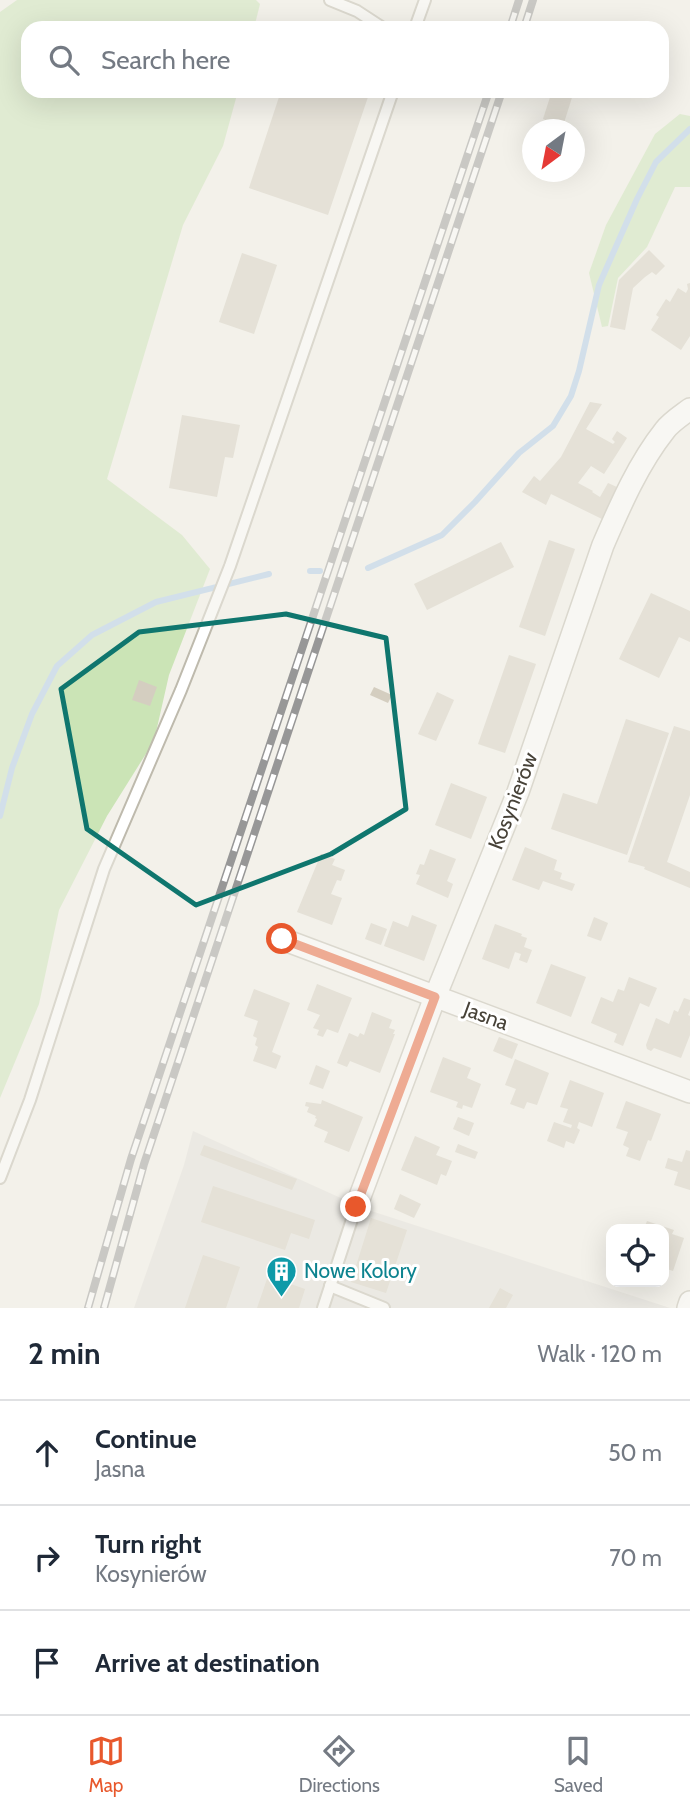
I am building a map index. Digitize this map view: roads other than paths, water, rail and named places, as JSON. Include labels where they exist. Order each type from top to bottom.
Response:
[{"type":"street","name":"Kosynierów","points":[[356,1207],[435,997],[518,792],[617,513],[666,428],[690,409]]},
{"type":"street","name":"Jasna","points":[[282,939],[690,1092]]},
{"type":"street","points":[[688,1308],[690,1302]]},
{"type":"lane","points":[[330,0],[357,11],[372,21]]},
{"type":"lane","points":[[418,21],[425,0]]},
{"type":"lane","points":[[0,1178],[30,1100],[104,869],[181,690],[230,566],[391,98]]},
{"type":"lane","points":[[323,1308],[356,1207]]},
{"type":"lane","points":[[330,1286],[384,1308]]},
{"type":"waterway","points":[[368,568],[442,535],[519,453],[553,426],[571,396],[599,285],[637,199],[656,162],[690,129]]},
{"type":"waterway","points":[[310,571],[320,571]]},
{"type":"waterway","points":[[0,816],[12,768],[32,714],[57,666],[92,635],[156,602],[269,574]]},
{"type":"railway","points":[[512,21],[519,0]]},
{"type":"railway","points":[[526,21],[533,0]]},
{"type":"railway","points":[[88,1308],[131,1159],[487,98]]},
{"type":"railway","points":[[104,1308],[144,1164],[500,98]]},
{"type":"place","name":"Nowe Kolory","points":[[281,1298]]}]
